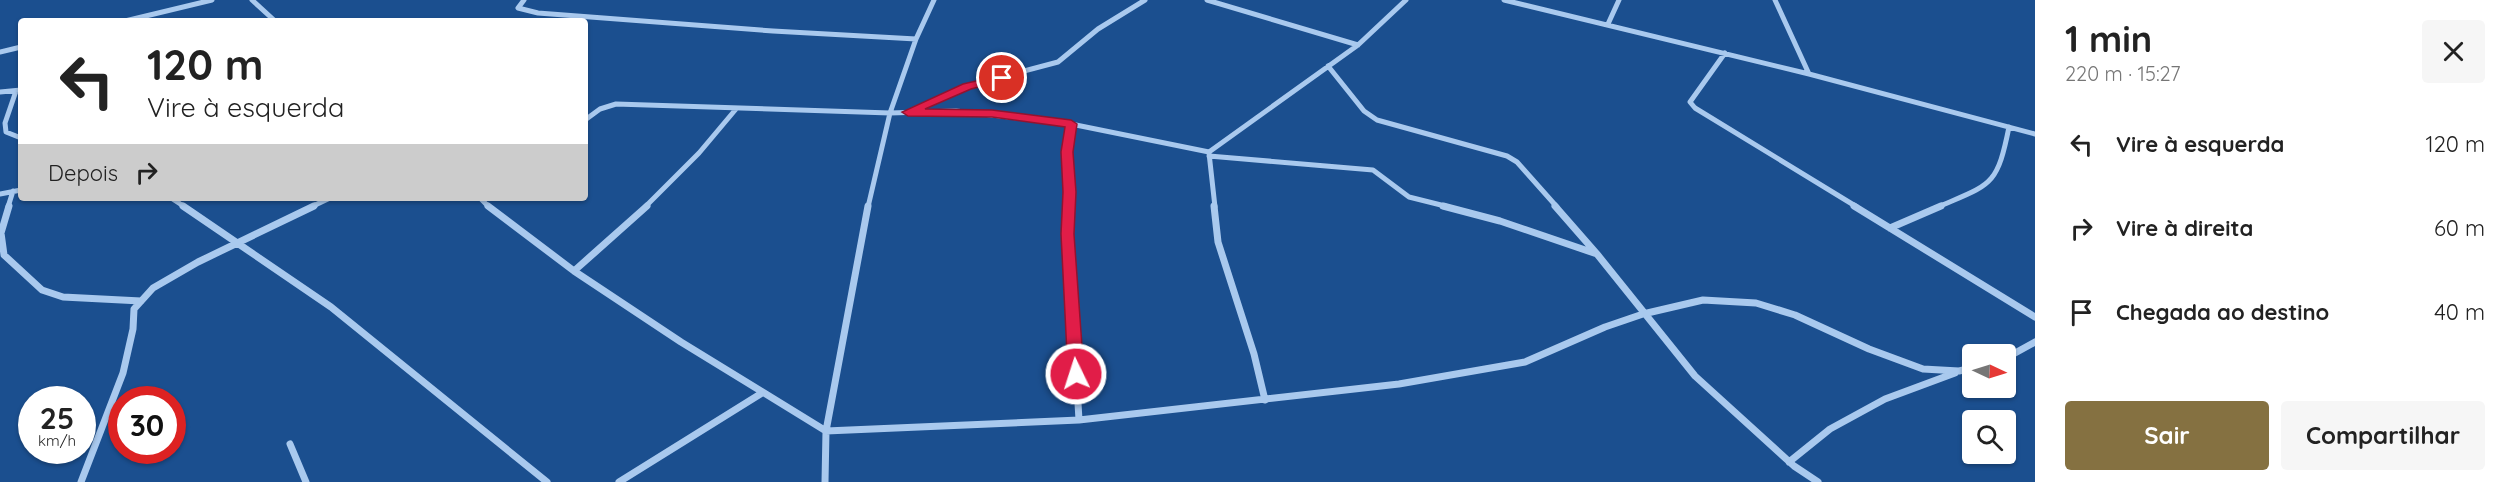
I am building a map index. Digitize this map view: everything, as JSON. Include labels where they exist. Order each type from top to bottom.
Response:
[{"type":"street","points":[[137,18],[212,0]]},
{"type":"street","points":[[252,0],[272,18]]},
{"type":"street","points":[[524,0],[519,5],[521,10],[538,13],[773,31],[916,39]]},
{"type":"street","points":[[825,482],[825,431],[859,246],[890,113],[916,39],[934,0]]},
{"type":"street","points":[[908,112],[967,86],[1058,62],[1098,29],[1145,0]]},
{"type":"street","points":[[1207,0],[1358,45]]},
{"type":"street","points":[[1209,154],[1358,45],[1406,0]]},
{"type":"street","points":[[1504,0],[1809,74],[2035,134]]},
{"type":"street","points":[[1608,24],[1618,8],[1619,0]]},
{"type":"street","points":[[1775,0],[1809,74]]},
{"type":"street","points":[[0,52],[18,48]]},
{"type":"street","points":[[1725,53],[1690,102],[1695,108],[2035,317]]},
{"type":"street","points":[[1328,66],[1364,111],[1377,120],[1507,156],[1517,162],[1597,254],[1695,376],[1789,462],[1818,482]]},
{"type":"street","points":[[0,92],[18,90]]},
{"type":"street","points":[[18,92],[5,123],[6,132],[18,137]]},
{"type":"street","points":[[588,118],[600,109],[616,104],[736,109],[992,114],[1071,124],[1209,154],[1333,164],[1373,170],[1397,190],[1410,197],[1500,221],[1597,254]]},
{"type":"street","points":[[574,271],[681,174],[715,138],[736,109]]},
{"type":"street","points":[[1071,124],[1067,152],[1070,184],[1068,234],[1079,420]]},
{"type":"street","points":[[1890,228],[1983,188],[1993,180],[2003,158],[2008,127]]},
{"type":"street","points":[[1209,154],[1218,242],[1254,354],[1265,400]]},
{"type":"street","points":[[0,194],[18,191]]},
{"type":"street","points":[[13,192],[1,233],[4,255],[42,290],[63,297],[141,301]]},
{"type":"street","points":[[175,201],[331,307],[547,482]]},
{"type":"street","points":[[81,482],[121,376],[135,325],[134,309],[153,288],[324,201]]},
{"type":"street","points":[[485,201],[497,215],[574,271],[762,393],[825,431],[1079,420],[1399,384],[1525,362],[1605,327],[1643,314],[1703,300],[1756,303],[1795,315],[1869,349],[1923,369],[1959,371]]},
{"type":"street","points":[[2016,352],[2035,342]]},
{"type":"street","points":[[1789,462],[1830,429],[1885,399],[1962,370]]},
{"type":"street","points":[[619,482],[762,393]]},
{"type":"street","points":[[290,444],[306,482]]},
{"type":"route","points":[[1002,78],[967,86],[908,112],[956,111],[1071,124],[1067,152],[1070,192],[1068,234],[1076,374]]}]
